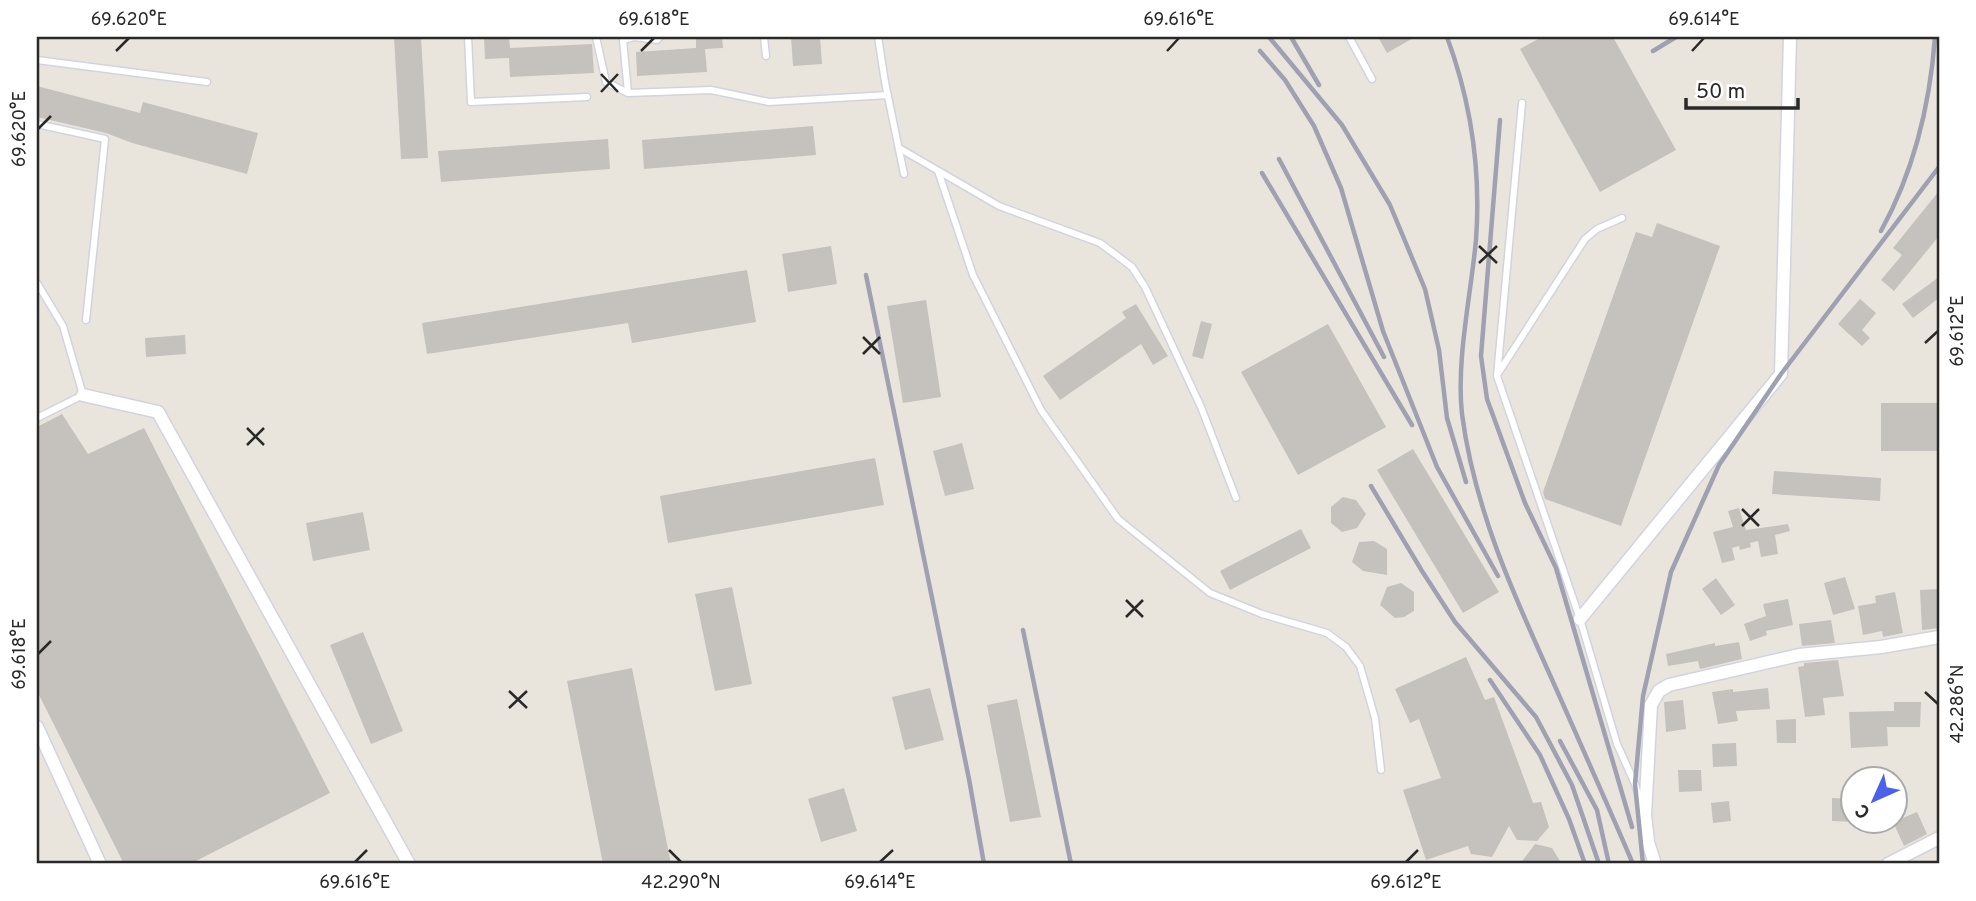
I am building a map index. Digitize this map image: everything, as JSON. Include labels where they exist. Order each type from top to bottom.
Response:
[{"type":"street","points":[[1580,619],[1781,374],[1790,37]]},
{"type":"street","points":[[83,395],[158,412],[409,864]]},
{"type":"street","points":[[1654,864],[1644,815],[1651,705],[1659,691],[1669,685],[1799,655],[1881,647],[1939,637]]},
{"type":"street","points":[[37,727],[100,864]]},
{"type":"street","points":[[1888,864],[1939,838]]},
{"type":"lane","points":[[468,37],[471,102],[587,97]]},
{"type":"lane","points":[[596,37],[606,82],[628,93],[711,90],[769,102],[888,95]]},
{"type":"lane","points":[[628,93],[623,40],[634,37],[657,40],[660,37]]},
{"type":"lane","points":[[764,37],[766,55]]},
{"type":"lane","points":[[878,37],[904,174]]},
{"type":"lane","points":[[1349,37],[1372,79]]},
{"type":"lane","points":[[37,60],[207,82]]},
{"type":"lane","points":[[1521,103],[1497,376],[1580,619],[1617,744],[1635,784],[1644,815]]},
{"type":"lane","points":[[37,124],[105,139],[86,320]]},
{"type":"lane","points":[[899,148],[999,206],[1100,243],[1132,267],[1145,287],[1201,407],[1236,498]]},
{"type":"lane","points":[[938,171],[974,275],[1041,410],[1118,519],[1210,593],[1262,614],[1327,633],[1346,647],[1360,666],[1375,718],[1381,770]]},
{"type":"lane","points":[[1497,376],[1585,239],[1597,229],[1622,218]]},
{"type":"lane","points":[[37,283],[63,326],[83,395],[37,418]]},
{"type":"building","points":[[394,37],[421,37],[428,158],[401,159]]},
{"type":"building","points":[[484,37],[509,37],[510,48],[592,44],[594,73],[510,77],[509,58],[485,59]]},
{"type":"building","points":[[696,37],[722,37],[723,48],[705,49],[707,72],[637,76],[636,52],[696,48]]},
{"type":"building","points":[[791,37],[820,37],[822,64],[793,66]]},
{"type":"building","points":[[1378,37],[1415,37],[1387,53]]},
{"type":"building","points":[[1542,37],[1613,37],[1676,150],[1600,192],[1520,49]]},
{"type":"building","points":[[37,86],[140,113],[143,102],[258,133],[247,174],[132,143],[106,133],[37,117]]},
{"type":"building","points":[[813,126],[816,155],[644,169],[642,140]]},
{"type":"building","points":[[608,139],[610,169],[441,182],[438,151]]},
{"type":"building","points":[[1939,191],[1939,236],[1894,291],[1881,280],[1902,255],[1893,248]]},
{"type":"building","points":[[1657,223],[1720,246],[1621,526],[1545,499],[1543,492],[1636,232],[1652,237]]},
{"type":"building","points":[[831,246],[837,284],[788,292],[782,254]]},
{"type":"building","points":[[747,270],[756,322],[632,343],[628,323],[427,354],[422,323]]},
{"type":"building","points":[[1939,277],[1939,298],[1913,318],[1902,304]]},
{"type":"building","points":[[1860,299],[1876,313],[1862,330],[1870,338],[1862,346],[1838,324]]},
{"type":"building","points":[[926,300],[941,397],[903,403],[887,306]]},
{"type":"building","points":[[1136,304],[1168,356],[1153,365],[1141,344],[1060,400],[1043,376],[1126,318],[1122,312]]},
{"type":"building","points":[[1201,321],[1212,324],[1203,359],[1192,356]]},
{"type":"building","points":[[1328,324],[1386,427],[1298,475],[1241,372]]},
{"type":"building","points":[[185,335],[186,354],[146,357],[145,338]]},
{"type":"building","points":[[1881,403],[1939,403],[1939,451],[1881,451]]},
{"type":"building","points":[[62,414],[88,454],[144,428],[330,793],[190,864],[124,864],[37,691],[37,427]]},
{"type":"building","points":[[962,443],[974,489],[945,496],[933,451]]},
{"type":"building","points":[[1413,449],[1499,592],[1463,613],[1377,470]]},
{"type":"building","points":[[875,458],[884,505],[668,543],[660,496]]},
{"type":"building","points":[[1774,471],[1881,478],[1880,501],[1772,494]]},
{"type":"building","points":[[1343,497],[1356,500],[1366,514],[1357,528],[1342,532],[1331,523],[1331,507]]},
{"type":"building","points":[[1739,508],[1746,530],[1788,524],[1790,531],[1775,535],[1778,554],[1761,557],[1758,541],[1750,543],[1751,547],[1740,550],[1739,546],[1732,548],[1735,560],[1722,563],[1713,532],[1733,527],[1728,511]]},
{"type":"building","points":[[363,512],[370,550],[313,561],[306,523]]},
{"type":"building","points":[[1301,529],[1311,548],[1230,590],[1220,571]]},
{"type":"building","points":[[1374,541],[1387,549],[1387,575],[1363,571],[1352,562],[1359,542]]},
{"type":"building","points":[[1845,577],[1855,609],[1833,615],[1824,583]]},
{"type":"building","points":[[1716,578],[1735,605],[1721,615],[1702,589]]},
{"type":"building","points":[[1401,583],[1414,592],[1414,611],[1404,617],[1395,618],[1380,605],[1387,587]]},
{"type":"building","points":[[732,587],[752,684],[715,691],[695,594]]},
{"type":"building","points":[[1939,589],[1939,628],[1922,630],[1920,590]]},
{"type":"building","points":[[1895,592],[1903,633],[1883,637],[1882,631],[1863,635],[1858,606],[1876,603],[1875,596]]},
{"type":"building","points":[[1788,599],[1793,625],[1766,631],[1767,635],[1750,641],[1744,624],[1766,616],[1763,604]]},
{"type":"building","points":[[1831,620],[1835,643],[1802,646],[1799,624]]},
{"type":"building","points":[[363,632],[403,731],[371,744],[330,645]]},
{"type":"building","points":[[1739,642],[1742,659],[1700,669],[1698,661],[1668,666],[1666,654],[1715,643],[1715,646]]},
{"type":"building","points":[[1466,657],[1485,700],[1494,697],[1533,803],[1541,802],[1549,827],[1537,841],[1517,840],[1509,826],[1492,857],[1471,854],[1468,846],[1426,860],[1403,790],[1441,778],[1419,719],[1410,723],[1395,689]]},
{"type":"building","points":[[1838,660],[1844,696],[1823,698],[1825,715],[1805,717],[1798,667],[1804,666],[1804,663]]},
{"type":"building","points":[[632,668],[671,864],[603,864],[567,681]]},
{"type":"building","points":[[930,688],[944,740],[905,750],[892,697]]},
{"type":"building","points":[[1768,688],[1770,709],[1736,711],[1738,721],[1718,724],[1712,692]]},
{"type":"building","points":[[1017,699],[1041,817],[1010,822],[987,705]]},
{"type":"building","points":[[1683,700],[1686,729],[1666,732],[1664,702]]},
{"type":"building","points":[[1894,702],[1921,702],[1920,727],[1887,727],[1888,746],[1851,748],[1849,712],[1894,711]]},
{"type":"building","points":[[1796,719],[1796,743],[1777,743],[1776,720]]},
{"type":"building","points":[[1736,743],[1737,766],[1713,767],[1712,744]]},
{"type":"building","points":[[1678,770],[1701,770],[1702,791],[1679,792]]},
{"type":"building","points":[[844,788],[857,831],[821,842],[808,799]]},
{"type":"building","points":[[1832,798],[1840,798],[1840,821],[1832,821]]},
{"type":"building","points":[[1729,801],[1731,821],[1713,823],[1711,803]]},
{"type":"building","points":[[1917,812],[1927,834],[1904,846],[1898,834],[1910,834],[1910,815]]},
{"type":"building","points":[[1535,844],[1552,848],[1562,864],[1520,864]]},
{"type":"railway","points":[[1269,37],[1342,125],[1390,205],[1425,289],[1439,350],[1447,418],[1466,482]]},
{"type":"railway","points":[[1291,37],[1319,85]]},
{"type":"railway","points":[[1447,37],[1468,112],[1477,188],[1476,240],[1461,372],[1462,414],[1475,482],[1496,548],[1522,612],[1633,864]]},
{"type":"railway","points":[[1653,51],[1676,37]]},
{"type":"railway","points":[[1881,231],[1903,185],[1918,137],[1929,87],[1935,37]]},
{"type":"railway","points":[[1260,51],[1285,80],[1314,126],[1341,188],[1383,331],[1437,467],[1498,576]]},
{"type":"railway","points":[[1500,120],[1481,356],[1487,399],[1525,503],[1556,568],[1632,827]]},
{"type":"railway","points":[[1279,159],[1384,357]]},
{"type":"railway","points":[[1643,864],[1635,784],[1643,696],[1671,572],[1719,465],[1781,374],[1939,167]]},
{"type":"railway","points":[[1262,173],[1412,425]]},
{"type":"railway","points":[[866,275],[984,864]]},
{"type":"railway","points":[[1371,486],[1455,622],[1536,717],[1572,785],[1599,864]]},
{"type":"railway","points":[[1023,630],[1071,864]]},
{"type":"railway","points":[[1490,680],[1540,755],[1569,819],[1585,864]]},
{"type":"railway","points":[[1560,741],[1597,810],[1609,864]]}]
